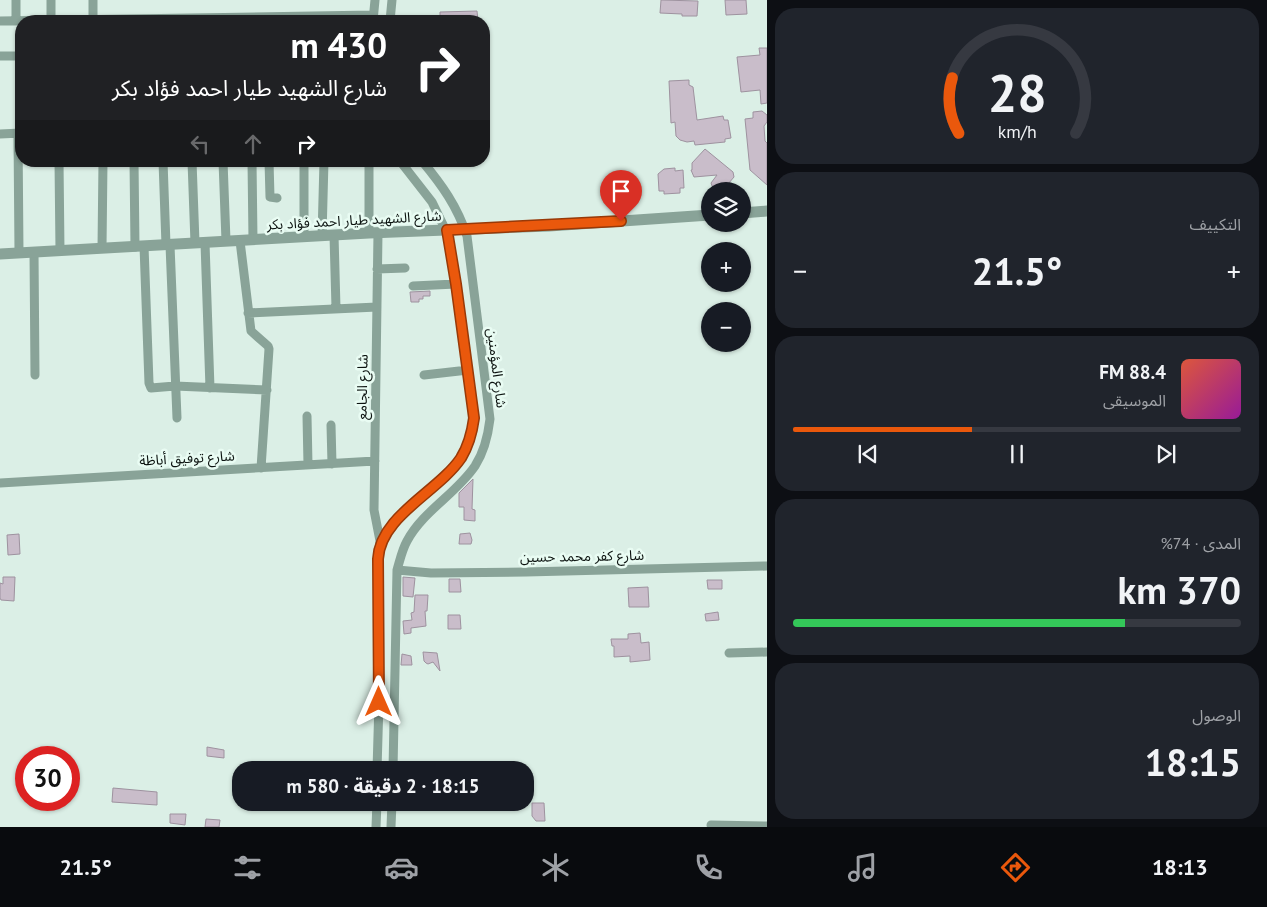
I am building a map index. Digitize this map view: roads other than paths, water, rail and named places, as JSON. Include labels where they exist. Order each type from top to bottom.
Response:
[{"type":"street","points":[[16,0],[16,15]]},
{"type":"street","points":[[51,0],[51,15]]},
{"type":"street","points":[[93,0],[93,15]]},
{"type":"street","points":[[373,15],[375,0]]},
{"type":"street","points":[[391,15],[392,0]]},
{"type":"street","points":[[0,21],[15,21]]},
{"type":"street","points":[[0,56],[15,56]]},
{"type":"street","points":[[0,134],[15,134]]},
{"type":"street","points":[[19,167],[19,253]]},
{"type":"street","points":[[59,167],[60,251]]},
{"type":"street","points":[[102,248],[103,167]]},
{"type":"street","points":[[134,167],[150,385],[152,388],[175,386],[267,390]]},
{"type":"street","points":[[164,167],[177,418]]},
{"type":"street","points":[[193,167],[210,388]]},
{"type":"street","points":[[223,167],[226,241]]},
{"type":"street","points":[[252,167],[253,240]]},
{"type":"street","points":[[268,167],[270,197],[278,198]]},
{"type":"street","points":[[304,167],[304,237]]},
{"type":"street","points":[[322,236],[324,167]]},
{"type":"street","name":"شارع الجامع","points":[[369,167],[377,270],[374,510],[380,541]]},
{"type":"street","name":"شارع المؤمنين","points":[[380,541],[393,523],[450,470],[467,446],[472,433],[474,418],[447,230],[432,202],[405,167]]},
{"type":"street","name":"شارع المؤمنين","points":[[393,761],[397,570],[407,541],[415,528],[475,466],[483,452],[488,436],[490,419],[465,230],[448,192],[427,167]]},
{"type":"street","points":[[751,212],[767,211]]},
{"type":"street","name":"شارع الشهيد طيار احمد فؤاد بكر","points":[[0,254],[334,235],[465,230],[701,216]]},
{"type":"street","points":[[334,235],[336,308]]},
{"type":"street","points":[[240,241],[251,331],[269,349],[261,468]]},
{"type":"street","points":[[34,252],[35,375]]},
{"type":"street","points":[[377,270],[405,268]]},
{"type":"street","points":[[413,286],[456,284]]},
{"type":"street","points":[[248,313],[377,306]]},
{"type":"street","points":[[424,375],[468,370]]},
{"type":"street","points":[[307,416],[308,465]]},
{"type":"street","points":[[331,425],[332,464]]},
{"type":"street","name":"شارع توفيق أباظة","points":[[0,483],[375,461]]},
{"type":"street","points":[[377,761],[379,702],[378,559],[380,541]]},
{"type":"street","name":"شارع كفر محمد حسين","points":[[397,570],[431,573],[767,566]]},
{"type":"street","points":[[729,653],[767,652]]},
{"type":"street","points":[[377,811],[376,826],[391,826],[392,811]]},
{"type":"street","points":[[711,825],[767,826]]}]
